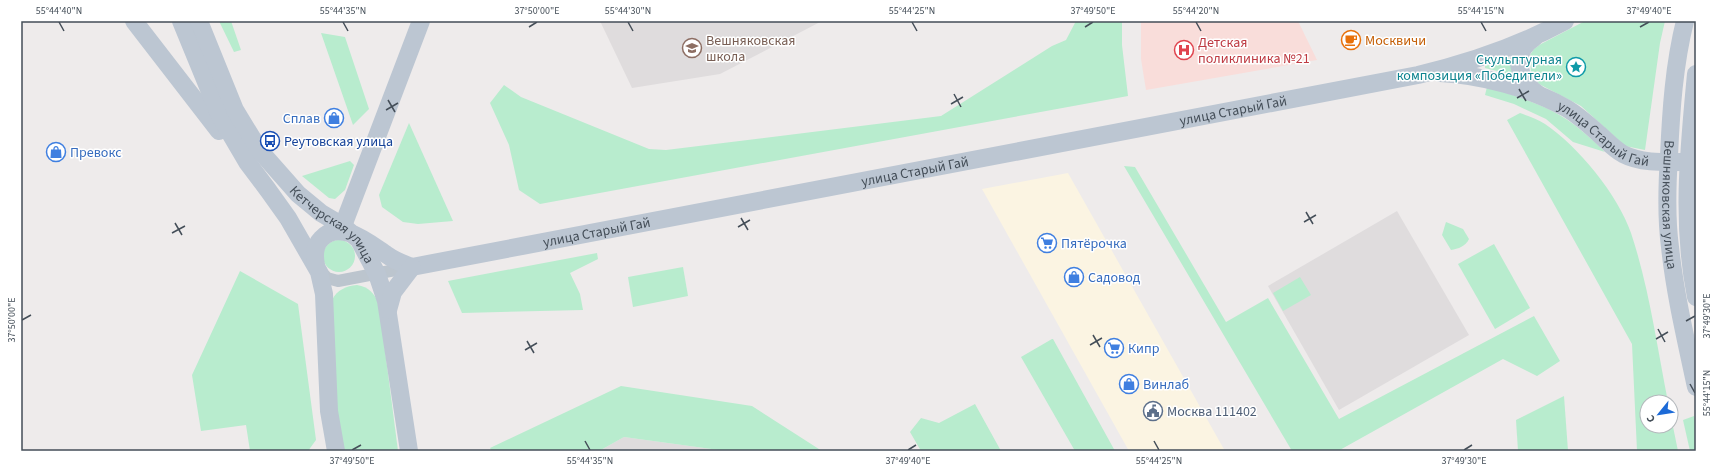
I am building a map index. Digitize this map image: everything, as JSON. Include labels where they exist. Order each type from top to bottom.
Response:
[{"type":"street","points":[[134,21],[220,132],[247,162]]},
{"type":"street","name":"Кетчерская улица","points":[[181,21],[220,116],[247,162],[284,212],[316,265],[324,294],[329,411],[336,451]]},
{"type":"street","name":"Кетчерская улица","points":[[199,21],[235,110],[260,151],[298,194],[350,234],[377,274],[388,311],[409,451]]},
{"type":"street","points":[[343,280],[352,277],[360,270],[364,260],[350,234],[421,21]]},
{"type":"street","name":"улица Старый Гай","points":[[316,265],[327,278],[343,280],[1418,74],[1476,59],[1537,35],[1565,21]]},
{"type":"street","name":"Вешняковская улица","points":[[1685,21],[1679,44],[1673,88],[1668,162],[1668,210],[1670,246],[1677,300],[1696,383]]},
{"type":"street","name":"улица Старый Гай","points":[[1537,35],[1527,42],[1523,48],[1519,64],[1522,75],[1527,84],[1543,98]]},
{"type":"street","name":"улица Старый Гай","points":[[1418,74],[1456,74],[1481,78],[1506,85],[1543,98],[1565,108],[1581,118],[1623,154],[1636,159],[1689,162]]},
{"type":"street","name":"Вешняковская улица","points":[[1696,74],[1686,211],[1696,297]]},
{"type":"street","points":[[316,265],[315,251],[320,239],[333,231],[350,234],[373,245],[394,260],[412,267],[394,292],[388,311]]},
{"type":"shaded area","name":"Вешняковская школа","points":[[600,21],[822,21],[720,74],[632,88]]},
{"type":"shaded area","points":[[1141,21],[1298,21],[1317,60],[1146,90],[1141,59]]},
{"type":"shaded area","points":[[1068,173],[1225,451],[1129,451],[982,189]]},
{"type":"shaded area","points":[[1397,211],[1469,335],[1339,410],[1268,286]]},
{"type":"shaded area","points":[[624,437],[726,451],[599,451]]},
{"type":"green space","points":[[219,21],[231,21],[241,50],[234,52]]},
{"type":"green space","points":[[1076,21],[1122,21],[1122,45],[1128,96],[540,204],[519,190],[509,145],[490,103],[504,85],[521,97],[649,149],[666,150],[941,116],[1052,46],[1066,40]]},
{"type":"green space","points":[[1585,21],[1665,21],[1660,43],[1645,150],[1625,146],[1581,106],[1539,84],[1531,72],[1530,55],[1534,49]]},
{"type":"green space","points":[[321,33],[345,37],[369,109],[353,125]]},
{"type":"green space","points":[[1508,57],[1511,61],[1512,73],[1509,74],[1485,68],[1485,66]]},
{"type":"green space","points":[[1487,87],[1530,101],[1554,112],[1581,130],[1605,152],[1573,142],[1546,119],[1514,104],[1485,95]]},
{"type":"green space","points":[[1520,113],[1542,122],[1558,133],[1596,172],[1617,203],[1625,218],[1643,274],[1666,394],[1639,394],[1639,434],[1674,434],[1678,451],[1637,451],[1632,344],[1507,120]]},
{"type":"green space","points":[[409,123],[453,221],[418,224],[403,222],[382,207],[379,195]]},
{"type":"green space","points":[[350,161],[354,165],[345,190],[335,199],[329,198],[302,176]]},
{"type":"green space","points":[[1124,166],[1135,167],[1226,322],[1268,298],[1339,419],[1534,316],[1560,361],[1537,376],[1503,359],[1338,451],[1292,451]]},
{"type":"green space","points":[[1446,222],[1463,229],[1469,239],[1464,245],[1451,250],[1442,235]]},
{"type":"green space","points":[[336,240],[342,240],[352,247],[355,256],[354,262],[348,269],[342,272],[336,272],[326,265],[323,259],[323,253],[330,243]]},
{"type":"green space","points":[[1494,244],[1530,308],[1495,329],[1458,264]]},
{"type":"green space","points":[[597,253],[598,259],[570,273],[580,294],[583,310],[462,313],[448,281]]},
{"type":"green space","points":[[683,267],[688,296],[633,307],[628,277]]},
{"type":"green space","points":[[240,271],[298,304],[316,440],[308,451],[250,451],[246,425],[201,431],[192,375]]},
{"type":"green space","points":[[1300,277],[1311,295],[1283,311],[1273,293]]},
{"type":"green space","points":[[357,285],[365,287],[371,291],[379,304],[398,451],[344,451],[336,409],[332,300],[342,289]]},
{"type":"green space","points":[[1052,339],[1115,451],[1075,451],[1021,357]]},
{"type":"green space","points":[[621,386],[752,406],[822,451],[726,451],[624,437],[599,451],[492,451],[490,448]]},
{"type":"green space","points":[[1564,396],[1568,451],[1518,451],[1516,420]]},
{"type":"green space","points":[[975,404],[1001,451],[921,451],[910,432],[921,418],[939,423]]},
{"type":"green space","points":[[1694,416],[1696,426],[1696,451],[1690,451],[1683,420]]},
{"type":"place","name":"Москвичи","points":[[1351,40]]},
{"type":"place","name":"Вешняковская школа","points":[[692,48]]},
{"type":"place","name":"Детская поликлиника №21","points":[[1184,50]]},
{"type":"place","name":"Скульптурная композиция «Победители»","points":[[1576,67]]},
{"type":"place","name":"Сплав","points":[[334,118]]},
{"type":"place","name":"Реутовская улица","points":[[270,141]]},
{"type":"place","name":"Превокс","points":[[56,152]]},
{"type":"place","name":"Пятёрочка","points":[[1047,243]]},
{"type":"place","name":"Садовод","points":[[1074,277]]},
{"type":"place","name":"Кипр","points":[[1114,348]]},
{"type":"place","name":"Винлаб","points":[[1129,384]]},
{"type":"place","name":"Москва 111402","points":[[1153,411]]}]
